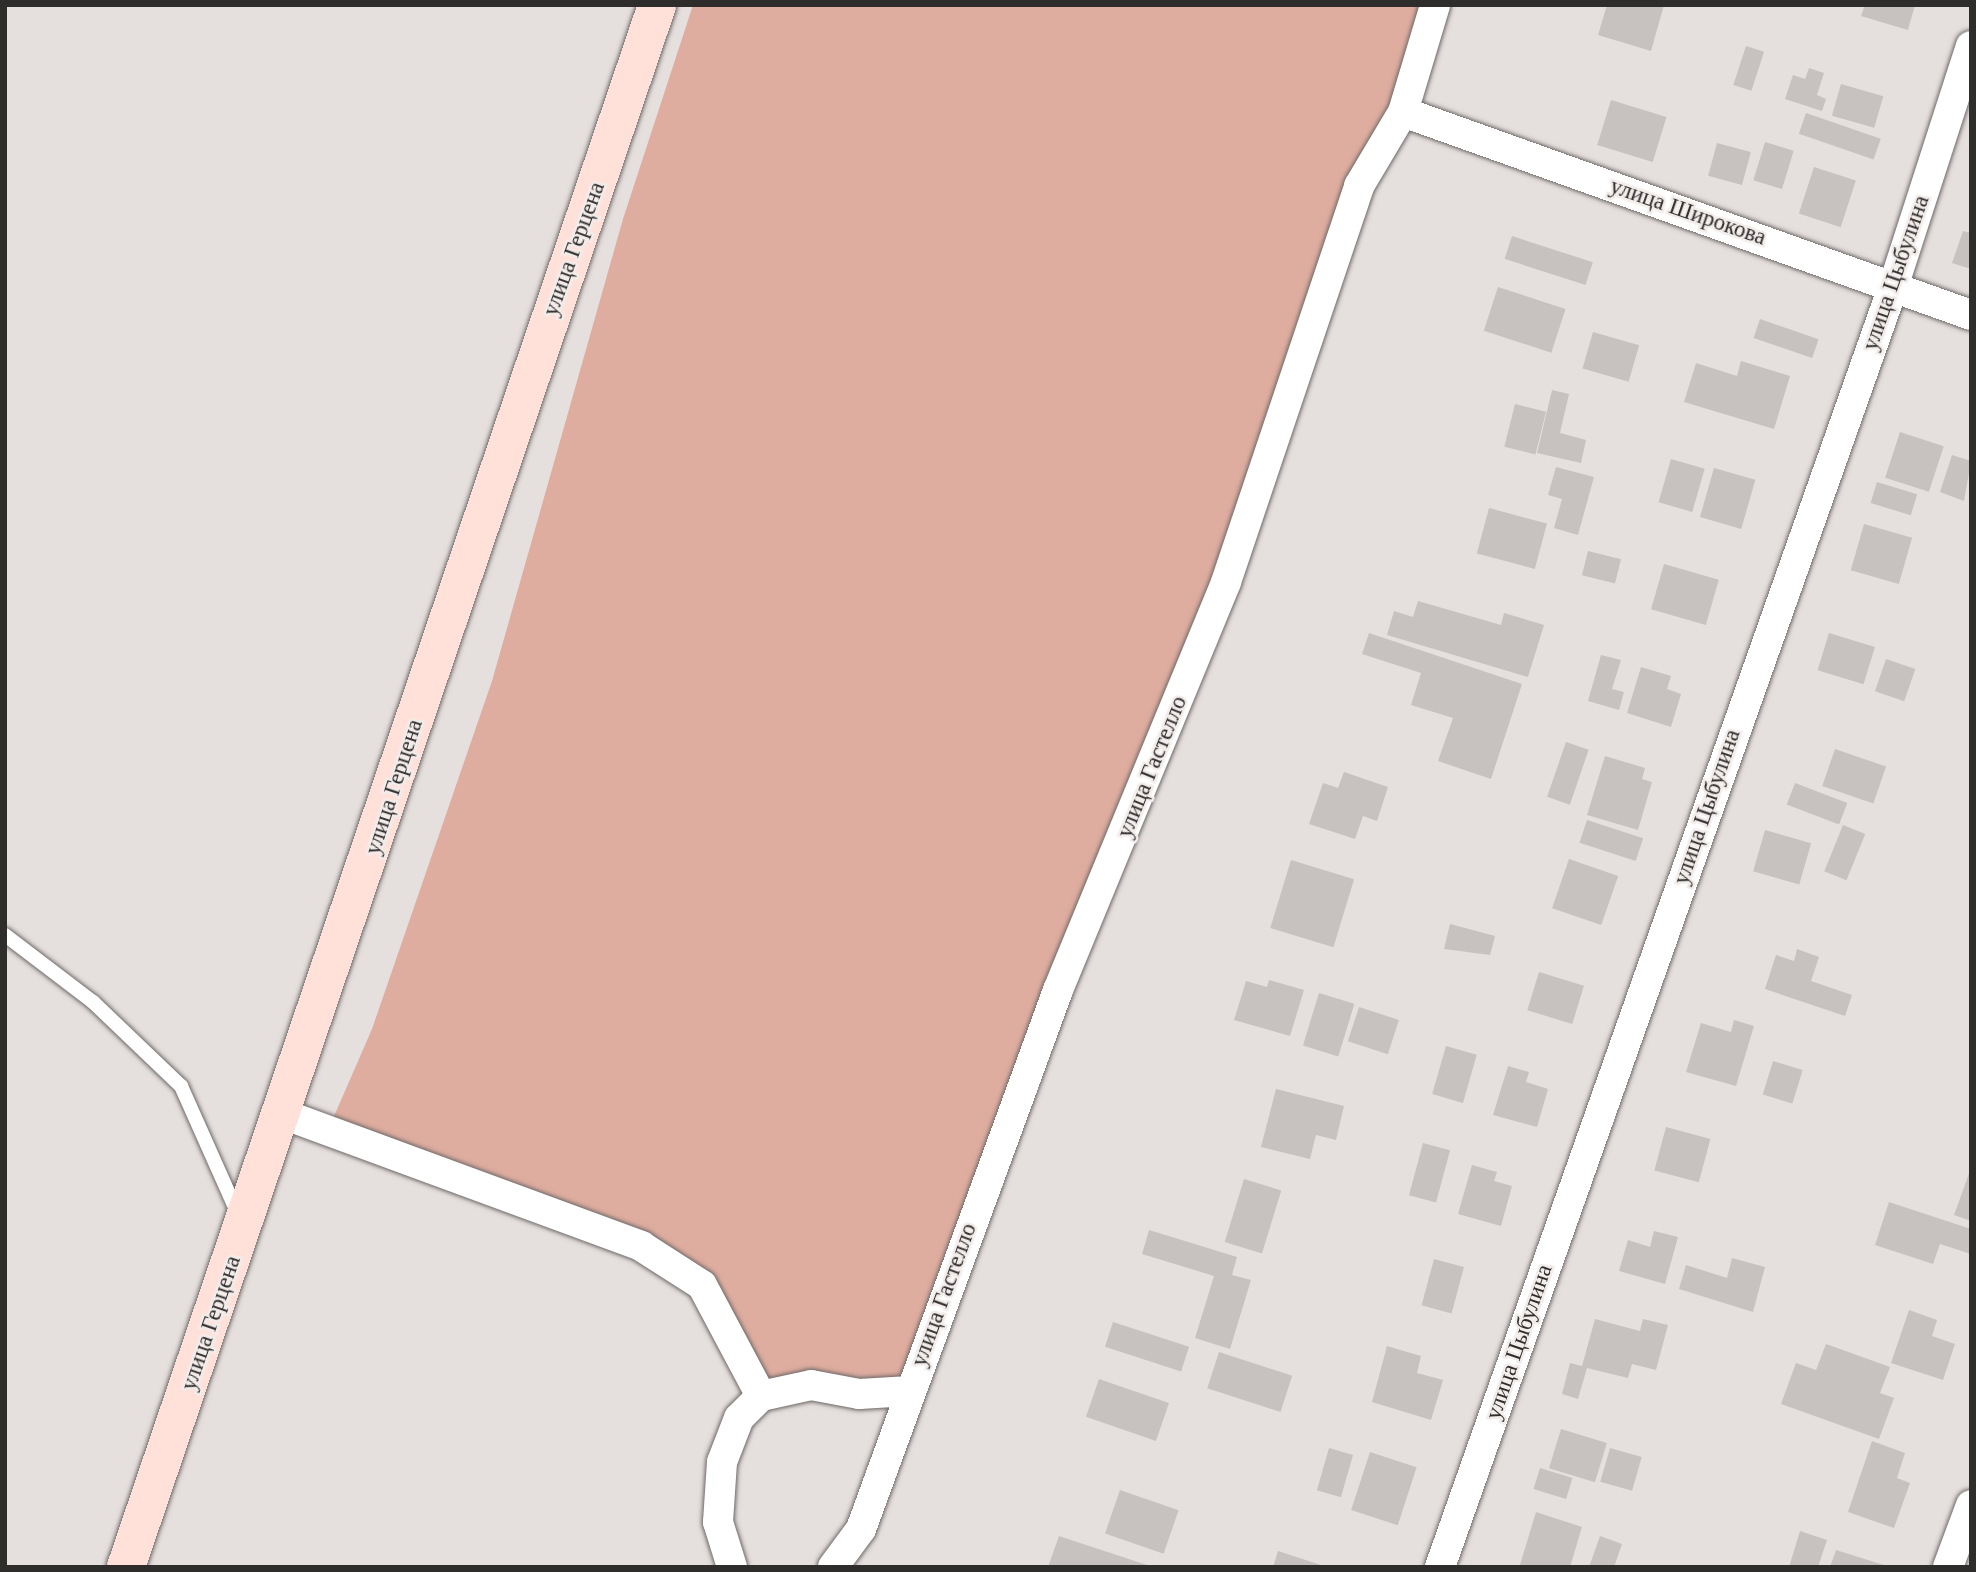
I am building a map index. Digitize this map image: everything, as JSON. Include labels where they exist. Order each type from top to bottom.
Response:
[{"type":"main road","name":"улица Герцена","points":[[126,1567],[283,1114],[483,506],[657,5]]},
{"type":"street","name":"улица Гастелло","points":[[834,1567],[861,1529],[1058,990],[1226,582],[1359,186],[1403,112],[1435,5]]},
{"type":"street","name":"улица Цыбулина","points":[[1440,1567],[1894,284],[1971,46]]},
{"type":"street","name":"улица Широкова","points":[[1403,112],[1894,284],[1971,315]]},
{"type":"street","points":[[283,1114],[641,1246],[702,1285],[761,1396]]},
{"type":"street","points":[[732,1567],[718,1522],[722,1462],[740,1418],[761,1396],[811,1385],[859,1394],[910,1391]]},
{"type":"street","points":[[1948,1567],[1971,1505]]},
{"type":"lane","points":[[5,935],[93,1002],[181,1086],[244,1228]]},
{"type":"shaded area","points":[[693,5],[1435,5],[910,1391],[761,1396],[702,1285],[328,1130],[372,1029],[492,681],[623,219]]},
{"type":"building","points":[[1607,5],[1664,5],[1651,51],[1598,35]]},
{"type":"building","points":[[1865,5],[1915,5],[1908,30],[1861,16]]},
{"type":"building","points":[[1746,46],[1764,52],[1751,91],[1733,85]]},
{"type":"building","points":[[1809,68],[1824,73],[1817,95],[1826,99],[1822,111],[1785,99],[1793,75],[1805,79]]},
{"type":"building","points":[[1841,84],[1883,96],[1874,128],[1832,116]]},
{"type":"building","points":[[1611,100],[1666,117],[1653,162],[1597,145]]},
{"type":"building","points":[[1806,113],[1881,139],[1874,160],[1799,134]]},
{"type":"building","points":[[1765,142],[1794,151],[1782,189],[1753,180]]},
{"type":"building","points":[[1717,143],[1751,152],[1742,185],[1708,176]]},
{"type":"building","points":[[1814,167],[1856,181],[1841,227],[1799,214]]},
{"type":"building","points":[[1963,231],[1971,233],[1971,269],[1952,263]]},
{"type":"building","points":[[1512,236],[1593,262],[1585,285],[1505,259]]},
{"type":"building","points":[[1498,287],[1566,309],[1551,353],[1484,331]]},
{"type":"building","points":[[1760,319],[1819,339],[1812,358],[1753,338]]},
{"type":"building","points":[[1593,332],[1639,345],[1629,382],[1583,369]]},
{"type":"building","points":[[1741,361],[1790,376],[1774,429],[1684,402],[1696,363],[1737,376]]},
{"type":"building","points":[[1552,390],[1569,394],[1560,433],[1586,440],[1581,463],[1537,453]]},
{"type":"building","points":[[1515,404],[1546,412],[1535,454],[1504,447]]},
{"type":"building","points":[[1900,432],[1944,446],[1929,492],[1885,478]]},
{"type":"building","points":[[1952,455],[1971,461],[1964,501],[1940,492]]},
{"type":"building","points":[[1671,459],[1705,469],[1692,512],[1659,502]]},
{"type":"building","points":[[1556,467],[1594,477],[1578,535],[1554,528],[1562,499],[1548,495]]},
{"type":"building","points":[[1714,468],[1755,480],[1741,529],[1700,517]]},
{"type":"building","points":[[1877,482],[1917,494],[1911,515],[1871,503]]},
{"type":"building","points":[[1489,508],[1547,524],[1535,569],[1477,553]]},
{"type":"building","points":[[1864,524],[1912,538],[1899,584],[1851,570]]},
{"type":"building","points":[[1588,551],[1621,559],[1615,583],[1582,575]]},
{"type":"building","points":[[1664,564],[1719,580],[1706,625],[1651,609]]},
{"type":"building","points":[[1418,601],[1501,625],[1504,613],[1544,625],[1528,677],[1387,635],[1394,611],[1413,617]]},
{"type":"building","points":[[1369,633],[1522,684],[1491,779],[1438,761],[1453,718],[1411,705],[1421,673],[1362,654]]},
{"type":"building","points":[[1829,633],[1875,647],[1864,684],[1818,670]]},
{"type":"building","points":[[1601,655],[1621,660],[1612,689],[1624,692],[1619,710],[1588,701]]},
{"type":"building","points":[[1886,659],[1915,669],[1904,701],[1875,691]]},
{"type":"building","points":[[1641,667],[1671,676],[1667,689],[1681,694],[1671,727],[1627,713]]},
{"type":"building","points":[[1566,742],[1589,750],[1570,805],[1547,797]]},
{"type":"building","points":[[1835,749],[1886,767],[1873,803],[1822,786]]},
{"type":"building","points":[[1605,756],[1645,768],[1642,779],[1652,782],[1638,830],[1587,815]]},
{"type":"building","points":[[1344,772],[1388,787],[1377,821],[1363,816],[1355,839],[1309,824],[1323,783],[1338,788]]},
{"type":"building","points":[[1795,783],[1847,803],[1839,825],[1787,804]]},
{"type":"building","points":[[1587,820],[1643,838],[1636,861],[1580,843]]},
{"type":"building","points":[[1843,825],[1865,834],[1847,880],[1824,871]]},
{"type":"building","points":[[1765,830],[1811,843],[1799,885],[1753,871]]},
{"type":"building","points":[[1569,859],[1618,876],[1601,925],[1552,908]]},
{"type":"building","points":[[1291,860],[1354,879],[1333,947],[1270,928]]},
{"type":"building","points":[[1450,924],[1495,936],[1490,955],[1444,949]]},
{"type":"building","points":[[1797,949],[1819,957],[1811,981],[1852,995],[1845,1016],[1765,989],[1776,955],[1794,961]]},
{"type":"building","points":[[1539,972],[1584,986],[1572,1024],[1527,1010]]},
{"type":"building","points":[[1269,980],[1304,990],[1290,1036],[1234,1020],[1246,981],[1267,987]]},
{"type":"building","points":[[1319,993],[1354,1004],[1338,1056],[1303,1046]]},
{"type":"building","points":[[1359,1007],[1399,1020],[1388,1054],[1348,1041]]},
{"type":"building","points":[[1734,1020],[1754,1026],[1736,1086],[1686,1072],[1701,1023],[1731,1032]]},
{"type":"building","points":[[1446,1046],[1477,1055],[1463,1103],[1432,1094]]},
{"type":"building","points":[[1773,1061],[1803,1070],[1792,1104],[1763,1094]]},
{"type":"building","points":[[1508,1066],[1529,1072],[1526,1082],[1548,1089],[1537,1127],[1493,1115]]},
{"type":"building","points":[[1276,1089],[1344,1106],[1336,1140],[1316,1135],[1310,1159],[1261,1147]]},
{"type":"building","points":[[1666,1127],[1710,1139],[1699,1182],[1654,1170]]},
{"type":"building","points":[[1423,1143],[1450,1150],[1436,1202],[1409,1195]]},
{"type":"building","points":[[1472,1165],[1497,1172],[1494,1181],[1512,1186],[1501,1226],[1458,1214]]},
{"type":"building","points":[[1971,1168],[1971,1221],[1954,1215]]},
{"type":"building","points":[[1244,1179],[1281,1190],[1262,1254],[1225,1242]]},
{"type":"building","points":[[1889,1202],[1971,1229],[1971,1254],[1940,1244],[1933,1264],[1875,1245]]},
{"type":"building","points":[[1149,1230],[1237,1257],[1232,1275],[1251,1280],[1230,1349],[1195,1338],[1214,1276],[1142,1254]]},
{"type":"building","points":[[1654,1231],[1678,1237],[1665,1284],[1619,1271],[1628,1240],[1650,1247]]},
{"type":"building","points":[[1732,1258],[1765,1267],[1753,1312],[1679,1289],[1686,1265],[1727,1278]]},
{"type":"building","points":[[1434,1259],[1464,1267],[1452,1313],[1422,1305]]},
{"type":"building","points":[[1909,1310],[1937,1320],[1932,1336],[1955,1344],[1943,1380],[1891,1363]]},
{"type":"building","points":[[1595,1319],[1640,1331],[1643,1319],[1668,1325],[1656,1370],[1632,1364],[1628,1378],[1587,1368],[1578,1399],[1562,1394],[1570,1363],[1582,1366]]},
{"type":"building","points":[[1113,1322],[1189,1347],[1181,1371],[1105,1347]]},
{"type":"building","points":[[1826,1344],[1890,1367],[1880,1393],[1894,1398],[1879,1439],[1781,1404],[1796,1363],[1816,1370]]},
{"type":"building","points":[[1387,1346],[1421,1356],[1417,1373],[1443,1380],[1431,1420],[1372,1402]]},
{"type":"building","points":[[1219,1352],[1292,1376],[1280,1412],[1207,1388]]},
{"type":"building","points":[[1099,1379],[1169,1403],[1156,1441],[1086,1417]]},
{"type":"building","points":[[1561,1429],[1607,1443],[1595,1482],[1549,1468]]},
{"type":"building","points":[[1872,1441],[1905,1453],[1897,1478],[1910,1483],[1894,1528],[1848,1512]]},
{"type":"building","points":[[1329,1448],[1353,1455],[1341,1497],[1317,1490]]},
{"type":"building","points":[[1610,1448],[1642,1457],[1632,1491],[1600,1482]]},
{"type":"building","points":[[1370,1452],[1417,1467],[1398,1525],[1351,1510]]},
{"type":"building","points":[[1540,1468],[1573,1478],[1566,1499],[1534,1489]]},
{"type":"building","points":[[1120,1490],[1179,1510],[1164,1554],[1105,1533]]},
{"type":"building","points":[[1536,1512],[1582,1527],[1570,1567],[1520,1565]]},
{"type":"building","points":[[1800,1531],[1827,1540],[1818,1567],[1789,1567]]},
{"type":"building","points":[[1059,1536],[1150,1566],[1150,1567],[1048,1567]]},
{"type":"building","points":[[1600,1536],[1622,1544],[1614,1567],[1589,1567]]},
{"type":"building","points":[[1836,1550],[1887,1566],[1887,1567],[1830,1567]]},
{"type":"building","points":[[1278,1551],[1324,1566],[1324,1567],[1273,1567]]}]
